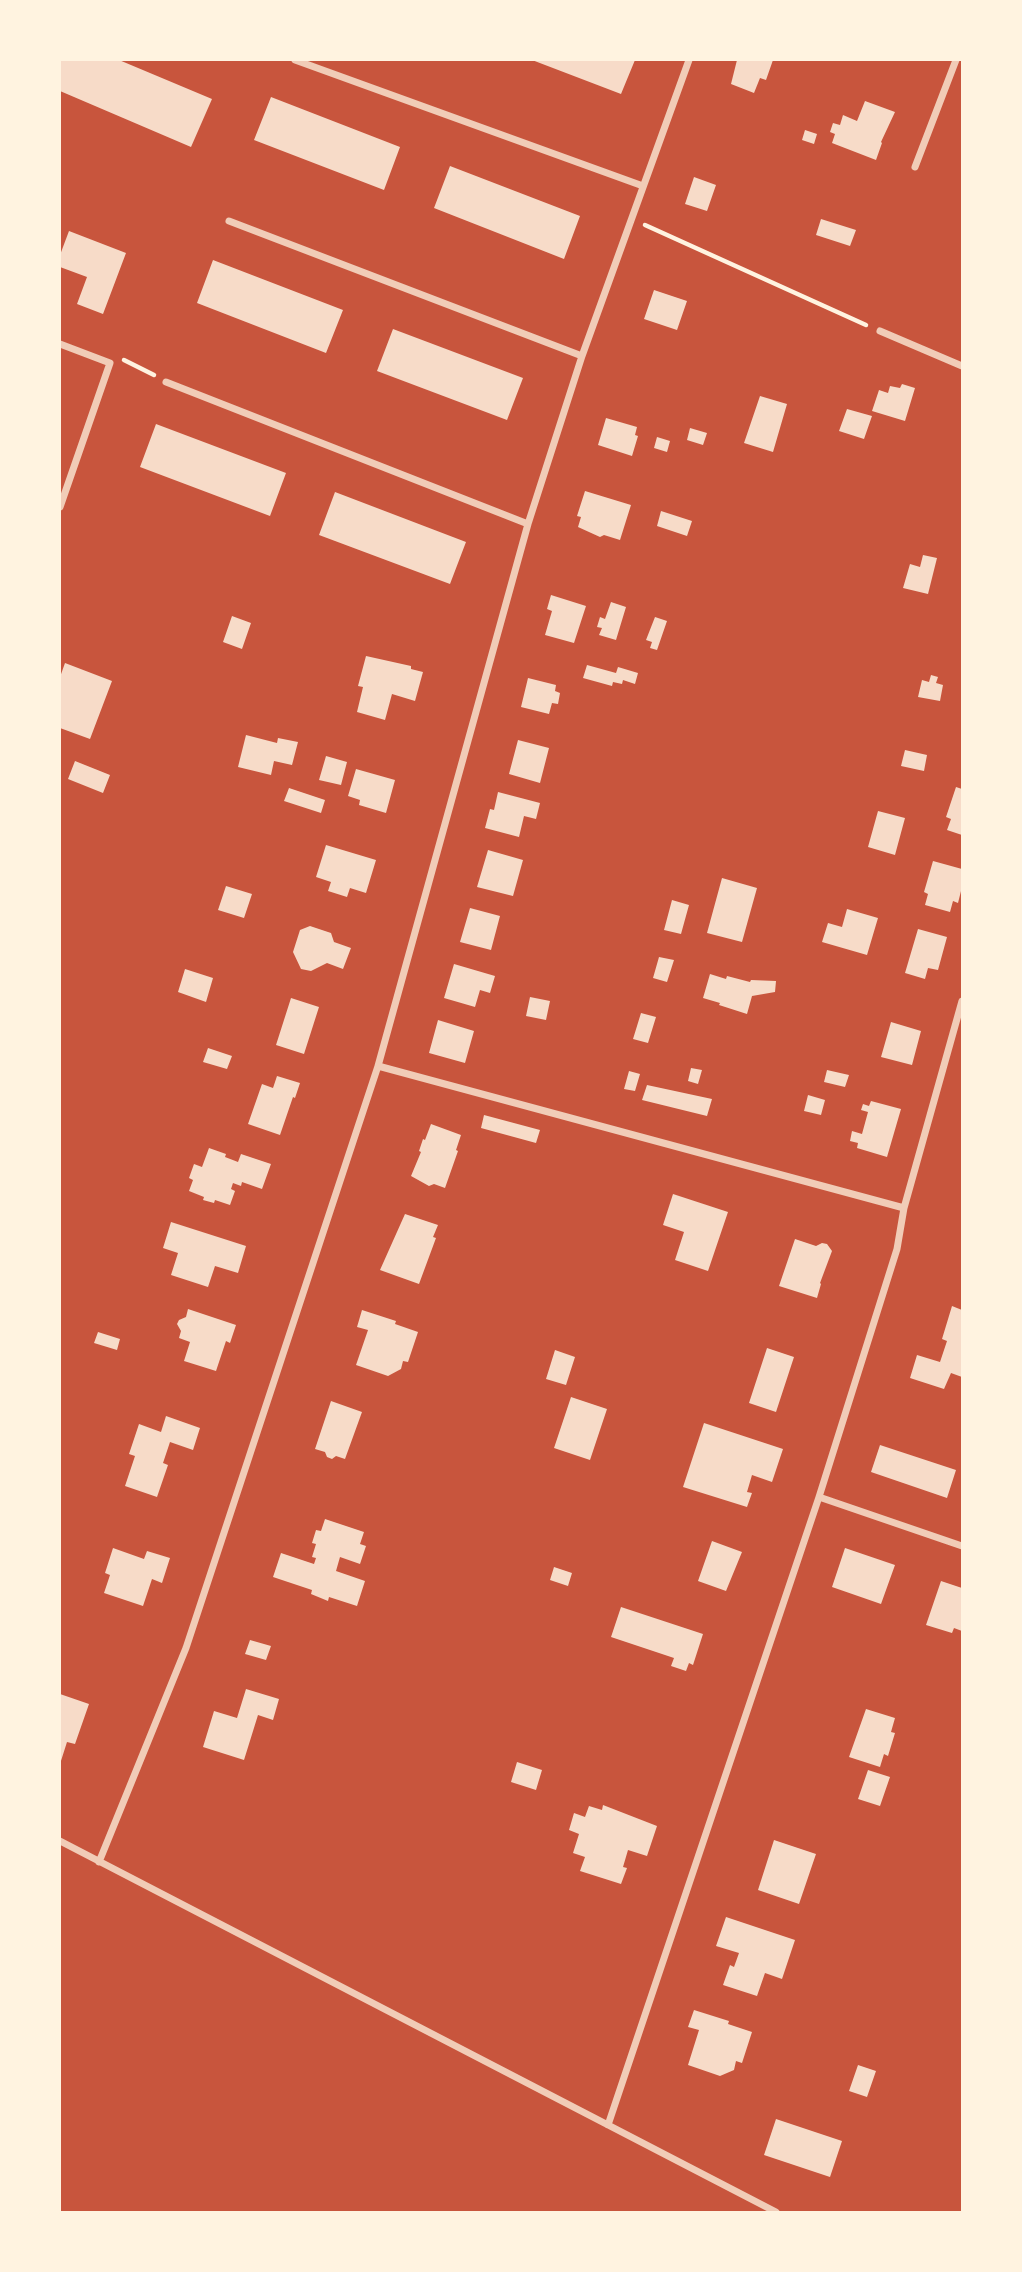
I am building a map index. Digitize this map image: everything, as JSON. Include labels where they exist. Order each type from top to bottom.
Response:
[{"type":"street","points":[[295,60],[643,186]]},
{"type":"street","points":[[99,1862],[186,1648],[377,1066],[528,523],[582,356],[689,60]]},
{"type":"street","points":[[915,167],[956,60]]},
{"type":"street","points":[[229,221],[582,356]]},
{"type":"street","points":[[880,331],[962,366]]},
{"type":"street","points":[[60,344],[110,363],[60,507]]},
{"type":"street","points":[[166,382],[528,523]]},
{"type":"street","points":[[608,2126],[819,1497],[897,1249],[905,1208],[962,1001]]},
{"type":"street","points":[[377,1066],[905,1208]]},
{"type":"street","points":[[819,1497],[962,1546]]},
{"type":"street","points":[[60,1841],[776,2213]]},
{"type":"path","points":[[631,219],[880,331]]},
{"type":"path","points":[[110,363],[123,360],[166,382]]},
{"type":"building","points":[[60,60],[119,60],[212,99],[191,147],[60,91]]},
{"type":"building","points":[[532,60],[635,60],[621,94]]},
{"type":"building","points":[[737,60],[773,60],[766,80],[760,78],[754,93],[731,84]]},
{"type":"building","points":[[271,97],[400,147],[384,190],[254,140]]},
{"type":"building","points":[[865,101],[895,112],[876,160],[832,143],[835,134],[830,132],[833,123],[840,125],[843,115],[857,121]]},
{"type":"building","points":[[805,130],[817,134],[814,144],[802,140]]},
{"type":"building","points":[[450,166],[580,216],[564,259],[434,208]]},
{"type":"building","points":[[694,177],[716,185],[707,211],[685,204]]},
{"type":"building","points":[[821,219],[856,230],[850,246],[816,235]]},
{"type":"building","points":[[69,231],[126,253],[103,314],[77,304],[87,277],[60,267],[60,255]]},
{"type":"building","points":[[213,260],[343,310],[326,353],[197,303]]},
{"type":"building","points":[[654,290],[687,301],[677,330],[644,319]]},
{"type":"building","points":[[393,329],[523,378],[507,420],[377,371]]},
{"type":"building","points":[[902,384],[915,388],[905,421],[872,411],[879,390],[888,393],[890,386],[900,388]]},
{"type":"building","points":[[760,396],[787,404],[773,452],[744,443]]},
{"type":"building","points":[[847,409],[872,416],[864,439],[839,431]]},
{"type":"building","points":[[606,418],[637,427],[635,435],[638,436],[632,456],[598,445]]},
{"type":"building","points":[[156,424],[286,473],[270,516],[140,467]]},
{"type":"building","points":[[690,428],[707,433],[703,445],[687,440]]},
{"type":"building","points":[[657,437],[670,441],[667,452],[654,448]]},
{"type":"building","points":[[585,491],[631,505],[620,540],[604,535],[600,537],[578,527],[581,517],[577,516]]},
{"type":"building","points":[[335,492],[466,542],[450,584],[319,535]]},
{"type":"building","points":[[661,511],[692,521],[687,536],[657,526]]},
{"type":"building","points":[[923,555],[937,558],[928,594],[903,588],[910,564],[920,567]]},
{"type":"building","points":[[551,595],[586,606],[574,643],[545,635],[552,611],[547,609]]},
{"type":"building","points":[[611,602],[626,607],[616,640],[599,635],[602,628],[597,627],[600,617],[605,619]]},
{"type":"building","points":[[232,616],[251,623],[242,649],[223,642]]},
{"type":"building","points":[[655,617],[667,621],[657,650],[650,648],[652,642],[646,640]]},
{"type":"building","points":[[366,656],[411,666],[411,669],[423,672],[415,701],[392,694],[385,720],[357,712],[363,687],[358,686]]},
{"type":"building","points":[[65,663],[112,681],[90,739],[60,728],[60,677]]},
{"type":"building","points":[[587,665],[616,673],[618,667],[638,673],[635,684],[623,680],[622,684],[613,682],[612,686],[583,678]]},
{"type":"building","points":[[931,675],[938,677],[936,683],[943,685],[940,701],[918,697],[922,680],[929,682]]},
{"type":"building","points":[[528,678],[556,685],[555,691],[560,693],[558,704],[552,703],[549,714],[521,707]]},
{"type":"building","points":[[246,735],[277,743],[278,738],[298,742],[292,765],[274,761],[271,775],[238,767]]},
{"type":"building","points":[[518,740],[549,748],[540,783],[509,774]]},
{"type":"building","points":[[905,750],[927,755],[924,771],[901,766]]},
{"type":"building","points":[[326,756],[347,762],[341,785],[319,780]]},
{"type":"building","points":[[75,761],[110,775],[103,793],[68,779]]},
{"type":"building","points":[[356,769],[395,780],[386,813],[359,805],[360,800],[348,796]]},
{"type":"building","points":[[956,787],[962,789],[962,835],[947,830],[951,819],[946,817]]},
{"type":"building","points":[[289,788],[325,800],[321,813],[284,801]]},
{"type":"building","points":[[498,792],[540,803],[536,819],[524,816],[519,837],[485,828],[490,809],[494,810]]},
{"type":"building","points":[[878,811],[905,818],[895,855],[868,847]]},
{"type":"building","points":[[326,845],[376,860],[366,893],[350,888],[347,897],[328,891],[331,882],[316,877]]},
{"type":"building","points":[[488,850],[523,860],[513,896],[477,887]]},
{"type":"building","points":[[933,861],[962,869],[962,887],[958,903],[953,901],[950,912],[925,905],[928,894],[924,892]]},
{"type":"building","points":[[722,878],[757,888],[742,942],[707,933]]},
{"type":"building","points":[[226,886],[252,894],[244,918],[218,910]]},
{"type":"building","points":[[672,900],[689,905],[681,934],[664,930]]},
{"type":"building","points":[[470,908],[500,916],[491,950],[460,942]]},
{"type":"building","points":[[847,909],[878,918],[867,955],[822,942],[828,923],[842,927]]},
{"type":"building","points":[[310,926],[331,933],[334,942],[351,948],[343,969],[327,963],[311,971],[301,969],[293,952],[300,930]]},
{"type":"building","points":[[918,929],[947,937],[938,970],[928,968],[925,979],[905,973]]},
{"type":"building","points":[[659,957],[674,960],[667,982],[653,978]]},
{"type":"building","points":[[454,964],[495,976],[490,993],[480,990],[475,1007],[444,998]]},
{"type":"building","points":[[185,969],[213,978],[206,1002],[178,992]]},
{"type":"building","points":[[710,974],[750,982],[776,981],[775,992],[752,996],[747,1014],[703,998]]},
{"type":"building","points":[[530,997],[550,1001],[546,1020],[526,1016]]},
{"type":"building","points":[[291,998],[319,1007],[304,1054],[276,1045]]},
{"type":"building","points":[[641,1013],[656,1017],[648,1043],[633,1039]]},
{"type":"building","points":[[438,1020],[474,1031],[465,1063],[429,1053]]},
{"type":"building","points":[[891,1022],[921,1031],[912,1065],[881,1057]]},
{"type":"building","points":[[208,1048],[232,1056],[227,1069],[203,1062]]},
{"type":"building","points":[[691,1068],[702,1070],[698,1084],[688,1081]]},
{"type":"building","points":[[827,1070],[849,1075],[845,1087],[824,1082]]},
{"type":"building","points":[[629,1071],[640,1074],[635,1091],[624,1089]]},
{"type":"building","points":[[277,1076],[300,1083],[280,1135],[248,1124],[262,1084],[273,1088]]},
{"type":"building","points":[[647,1085],[712,1099],[707,1116],[642,1100]]},
{"type":"building","points":[[808,1095],[825,1100],[821,1115],[804,1111]]},
{"type":"building","points":[[871,1101],[901,1109],[887,1157],[857,1148],[858,1143],[850,1141],[852,1131],[862,1134],[868,1112],[861,1110],[863,1104],[869,1106]]},
{"type":"building","points":[[484,1115],[540,1130],[536,1143],[481,1128]]},
{"type":"building","points":[[431,1124],[461,1135],[445,1188],[434,1184],[429,1186],[411,1176]]},
{"type":"building","points":[[209,1148],[238,1162],[241,1154],[271,1164],[262,1189],[242,1182],[241,1186],[233,1183],[231,1189],[235,1191],[230,1205],[215,1200],[214,1203],[203,1200],[204,1197],[189,1191],[193,1180],[189,1178],[194,1164],[202,1167]]},
{"type":"building","points":[[673,1194],[728,1212],[708,1271],[675,1260],[684,1232],[663,1225]]},
{"type":"building","points":[[405,1214],[438,1225],[419,1284],[380,1270]]},
{"type":"building","points":[[171,1222],[246,1246],[238,1273],[215,1266],[208,1287],[171,1275],[178,1253],[163,1248]]},
{"type":"building","points":[[795,1239],[816,1246],[827,1244],[832,1251],[817,1298],[779,1286]]},
{"type":"building","points":[[952,1306],[962,1310],[962,1377],[951,1373],[944,1389],[910,1378],[917,1355],[940,1362],[947,1341],[942,1339]]},
{"type":"building","points":[[188,1309],[236,1325],[230,1343],[226,1341],[216,1371],[184,1361],[190,1342],[179,1338],[181,1331],[177,1324],[186,1317]]},
{"type":"building","points":[[362,1310],[396,1321],[395,1324],[418,1332],[408,1362],[403,1361],[401,1369],[388,1376],[356,1365],[368,1330],[357,1327]]},
{"type":"building","points":[[98,1332],[120,1339],[117,1350],[94,1343]]},
{"type":"building","points":[[767,1348],[794,1357],[776,1412],[749,1403]]},
{"type":"building","points":[[555,1350],[575,1357],[566,1385],[546,1379]]},
{"type":"building","points":[[571,1397],[607,1409],[590,1460],[554,1448]]},
{"type":"building","points":[[331,1401],[362,1412],[345,1459],[336,1456],[332,1459],[327,1457],[325,1452],[315,1449]]},
{"type":"building","points":[[166,1416],[200,1428],[193,1450],[170,1442],[163,1463],[168,1465],[157,1497],[125,1486],[135,1456],[129,1454],[139,1424],[161,1432]]},
{"type":"building","points":[[704,1423],[783,1449],[772,1482],[752,1475],[747,1492],[752,1493],[747,1507],[683,1487]]},
{"type":"building","points":[[880,1445],[956,1470],[947,1498],[871,1472]]},
{"type":"building","points":[[325,1519],[364,1532],[360,1544],[366,1546],[360,1564],[340,1557],[336,1571],[365,1581],[357,1606],[329,1597],[328,1601],[311,1594],[312,1590],[273,1577],[281,1553],[314,1564],[316,1558],[312,1557],[316,1544],[312,1543],[316,1530],[321,1531]]},
{"type":"building","points":[[712,1541],[742,1552],[726,1591],[698,1581]]},
{"type":"building","points":[[113,1548],[144,1559],[147,1551],[170,1558],[162,1583],[152,1579],[143,1606],[104,1593],[110,1575],[105,1573]]},
{"type":"building","points":[[845,1548],[895,1565],[881,1604],[832,1587]]},
{"type":"building","points":[[554,1567],[572,1573],[568,1586],[550,1580]]},
{"type":"building","points":[[941,1581],[962,1588],[962,1631],[954,1628],[952,1633],[926,1625]]},
{"type":"building","points":[[621,1607],[703,1634],[693,1665],[689,1663],[686,1671],[671,1666],[674,1658],[611,1637]]},
{"type":"building","points":[[250,1640],[271,1646],[266,1660],[245,1654]]},
{"type":"building","points":[[246,1689],[279,1699],[273,1720],[258,1715],[244,1760],[203,1747],[214,1711],[237,1718]]},
{"type":"building","points":[[60,1694],[89,1704],[75,1744],[67,1742],[60,1764]]},
{"type":"building","points":[[866,1709],[895,1718],[891,1732],[895,1733],[888,1756],[884,1754],[880,1767],[849,1757]]},
{"type":"building","points":[[517,1762],[542,1770],[536,1790],[511,1782]]},
{"type":"building","points":[[868,1770],[890,1777],[880,1806],[858,1799]]},
{"type":"building","points":[[603,1805],[657,1826],[647,1856],[628,1850],[623,1867],[627,1868],[621,1884],[580,1871],[585,1857],[573,1853],[579,1834],[569,1830],[574,1813],[585,1817],[589,1806],[602,1810]]},
{"type":"building","points":[[774,1840],[816,1854],[799,1904],[758,1890]]},
{"type":"building","points":[[726,1917],[795,1940],[782,1979],[765,1973],[757,1996],[723,1985],[730,1965],[734,1967],[739,1953],[716,1946]]},
{"type":"building","points":[[694,2010],[729,2021],[728,2024],[752,2032],[742,2063],[736,2061],[734,2070],[720,2076],[688,2065],[699,2030],[688,2027]]},
{"type":"building","points":[[858,2065],[876,2071],[867,2097],[849,2091]]},
{"type":"building","points":[[776,2119],[842,2141],[830,2177],[764,2155]]}]
